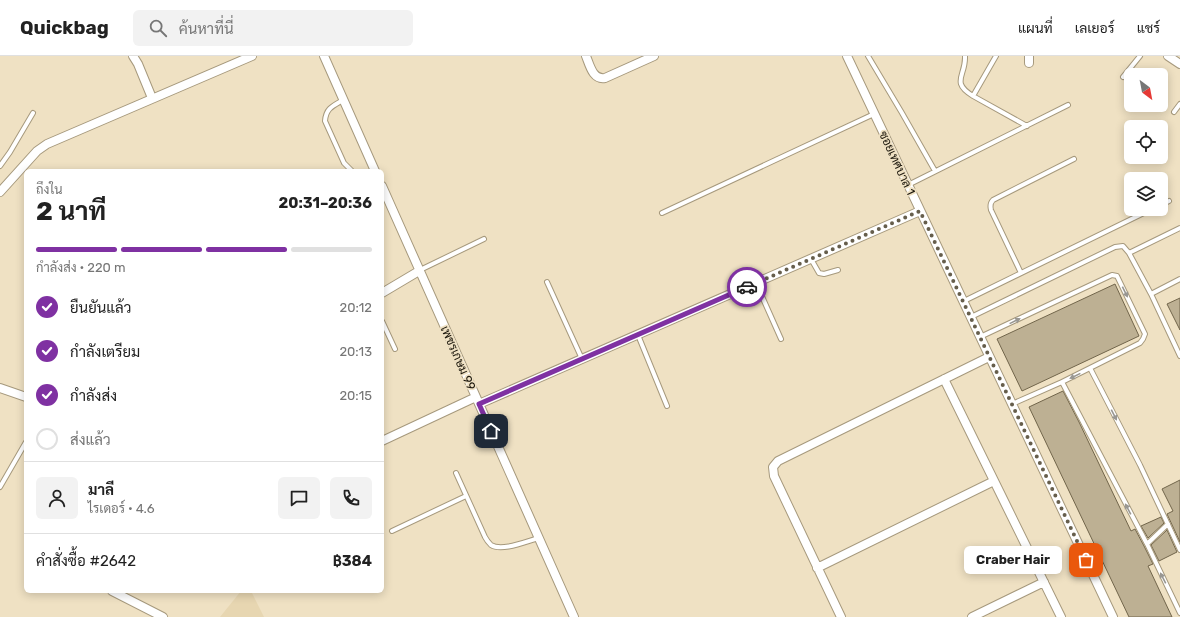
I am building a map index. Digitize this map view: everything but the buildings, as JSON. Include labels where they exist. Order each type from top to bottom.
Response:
[{"type":"street","points":[[133,56],[138,64],[152,98]]},
{"type":"street","points":[[0,192],[37,151],[48,144],[252,56]]},
{"type":"street","points":[[324,56],[374,169]]},
{"type":"street","points":[[586,56],[596,77],[600,79],[654,56]]},
{"type":"street","name":"ซอยเทศบาล 1","points":[[847,56],[1113,617]]},
{"type":"street","points":[[1168,56],[1179,62]]},
{"type":"street","name":"เพชรเกษม 99","points":[[384,191],[574,617]]},
{"type":"street","points":[[384,441],[477,400],[582,359],[638,335],[920,211]]},
{"type":"street","points":[[384,292],[419,271]]},
{"type":"street","points":[[841,617],[774,476],[772,467],[778,461],[989,356]]},
{"type":"street","points":[[944,379],[1061,617]]},
{"type":"street","points":[[0,388],[24,396]]},
{"type":"street","points":[[817,568],[994,481]]},
{"type":"street","points":[[972,617],[1044,582]]},
{"type":"street","points":[[116,593],[163,617]]},
{"type":"lane","points":[[868,56],[902,112],[935,172]]},
{"type":"lane","points":[[965,56],[960,81],[966,91],[1027,126]]},
{"type":"lane","points":[[973,96],[996,56]]},
{"type":"lane","points":[[1123,78],[1140,56]]},
{"type":"lane","points":[[344,100],[328,109],[324,121],[344,163],[350,169]]},
{"type":"lane","points":[[1174,112],[1180,104]]},
{"type":"lane","points":[[908,185],[1068,105]]},
{"type":"lane","points":[[0,166],[33,113]]},
{"type":"lane","points":[[662,213],[874,114]]},
{"type":"lane","points":[[1021,273],[991,210],[991,202],[1074,159]]},
{"type":"lane","points":[[964,301],[1138,216]]},
{"type":"lane","points":[[1129,253],[1180,228]]},
{"type":"lane","points":[[419,271],[484,239]]},
{"type":"lane","points":[[971,317],[1115,247],[1123,246],[1129,253],[1180,356]]},
{"type":"lane","points":[[811,259],[820,273],[824,274],[838,270]]},
{"type":"lane","points":[[980,337],[1109,275],[1117,276],[1145,334],[1144,339],[1140,343],[1062,382],[1011,404]]},
{"type":"lane","points":[[1150,294],[1180,279]]},
{"type":"lane","points":[[547,282],[582,359]]},
{"type":"lane","points":[[756,283],[781,339]]},
{"type":"lane","points":[[384,325],[395,349]]},
{"type":"lane","points":[[638,335],[667,406]]},
{"type":"lane","points":[[1090,368],[1140,465],[1180,550]]},
{"type":"lane","points":[[1062,382],[1180,613]]},
{"type":"lane","points":[[0,487],[24,445]]},
{"type":"lane","points":[[456,473],[485,537],[491,545],[507,547],[539,538]]},
{"type":"lane","points":[[392,531],[466,496]]},
{"type":"lane","points":[[1146,544],[1168,524]]},
{"type":"shaded area","points":[[239,593],[252,593],[264,617],[220,617]]},
{"type":"way so far","points":[[747,287],[920,211],[1086,560]]},
{"type":"place","name":"Craber Hair","points":[[1086,560]]},
{"type":"route","points":[[491,431],[479,404],[747,287]]}]
